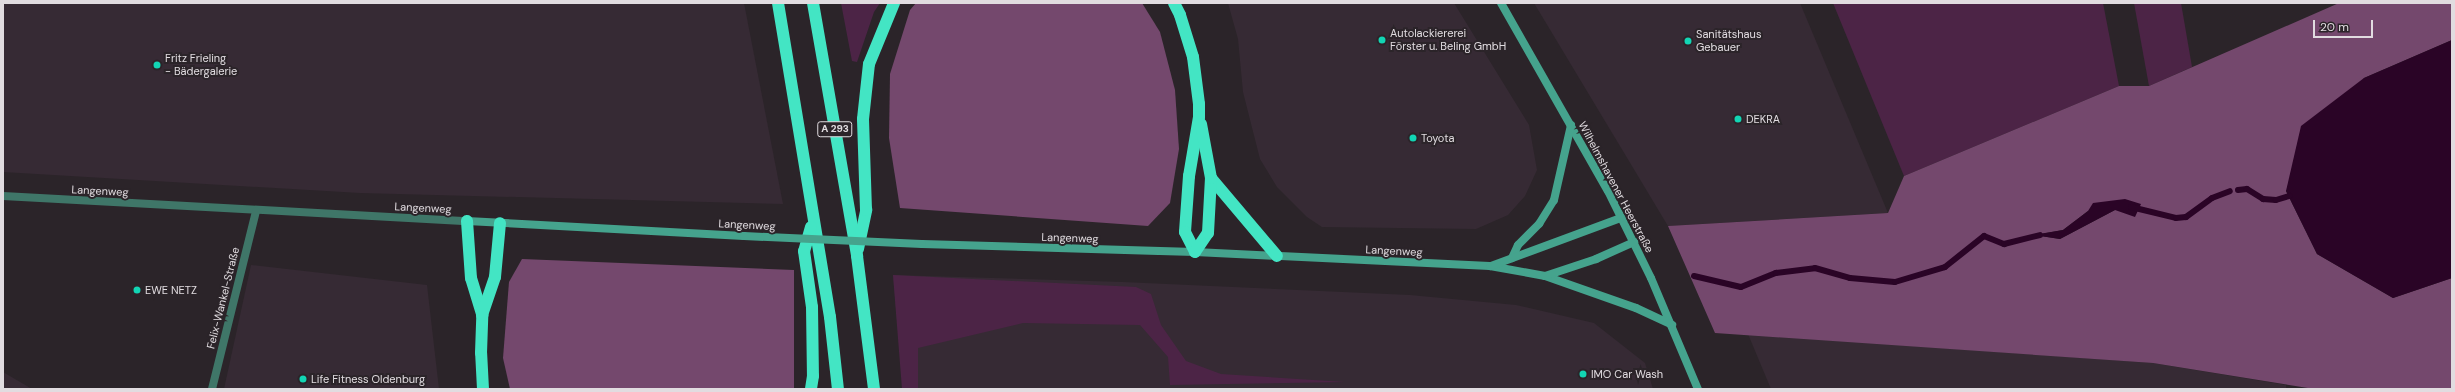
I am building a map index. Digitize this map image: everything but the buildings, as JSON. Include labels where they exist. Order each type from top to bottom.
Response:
[{"type":"highway","points":[[778,3],[830,317],[838,389]]},
{"type":"highway","name":"A 293","points":[[813,3],[857,256],[874,389]]},
{"type":"highway","points":[[857,256],[866,210],[863,119],[869,64],[894,3]]},
{"type":"highway","points":[[1174,3],[1180,15],[1193,57],[1199,117],[1211,178],[1208,232],[1195,252]]},
{"type":"highway","points":[[1195,252],[1185,232],[1189,176],[1199,117]]},
{"type":"highway","points":[[1211,178],[1277,256]]},
{"type":"highway","points":[[811,389],[813,334],[804,251],[813,220]]},
{"type":"highway","points":[[467,221],[471,278],[482,315]]},
{"type":"highway","points":[[483,389],[481,353],[482,315],[495,277],[500,223]]},
{"type":"street","name":"Wilhelmshavener Heerstraße","points":[[1501,3],[1571,125],[1634,242],[1672,325],[1698,389]]},
{"type":"street","points":[[1512,258],[1518,246],[1539,224],[1554,200],[1571,125]]},
{"type":"street","name":"Langenweg","points":[[3,196],[256,211],[744,236],[922,244],[1195,252],[1490,266],[1545,276],[1624,304],[1672,325]]},
{"type":"street","name":"Felix-Wankel-Straße","points":[[212,389],[256,211]]},
{"type":"street","name":"Langenweg","points":[[1490,266],[1621,218]]},
{"type":"street","name":"Langenweg","points":[[1545,276],[1596,259],[1634,242]]},
{"type":"shaded area","points":[[3,3],[744,3],[783,204],[360,193],[3,172]]},
{"type":"shaded area","points":[[841,3],[880,3],[874,12],[857,62],[852,61]]},
{"type":"shaded area","points":[[916,3],[1142,3],[1160,32],[1175,90],[1179,149],[1170,203],[1148,226],[900,208],[889,138],[890,74],[910,10]]},
{"type":"shaded area","points":[[1228,3],[1454,3],[1529,125],[1537,170],[1525,196],[1508,215],[1476,229],[1322,227],[1307,217],[1277,187],[1260,159],[1243,92],[1238,39]]},
{"type":"shaded area","points":[[1534,3],[1800,3],[1888,213],[1668,226]]},
{"type":"shaded area","points":[[1833,3],[2103,3],[2119,86],[1904,176]]},
{"type":"shaded area","points":[[2134,3],[2181,3],[2192,67],[2149,86]]},
{"type":"shaded area","points":[[2339,3],[2452,3],[2452,40],[2364,78],[2286,191],[2317,254],[2393,298],[2452,278],[2452,389],[2314,389],[2153,363],[1715,333],[1668,226],[1888,213],[1904,176],[2119,86],[2149,86]],"holes":[[[2141,204],[2115,210],[2060,239],[2035,235],[2063,230],[2088,211]]]},
{"type":"shaded area","points":[[2452,40],[2452,278],[2393,298],[2317,254],[2286,191],[2301,126],[2364,78]]},
{"type":"shaded area","points":[[2125,199],[2141,204],[2135,217],[2115,210],[2060,239],[2033,235],[2063,230],[2088,211],[2093,203]]},
{"type":"shaded area","points":[[522,259],[794,270],[794,389],[510,389],[503,358],[509,282]]},
{"type":"shaded area","points":[[251,265],[427,285],[439,389],[224,389]]},
{"type":"shaded area","points":[[893,275],[1123,282],[1410,295],[1516,305],[1594,323],[1645,363],[1653,389],[903,389]]},
{"type":"shaded area","points":[[893,275],[1136,287],[1151,294],[1161,325],[1186,361],[1221,374],[1345,382],[1170,385],[1168,357],[1140,325],[1023,323],[918,348],[918,389],[902,389]]},
{"type":"shaded area","points":[[1748,334],[2153,363],[2286,385],[2286,389],[1771,389]]},
{"type":"shaded area","points":[[3,372],[32,389],[3,389]]},
{"type":"waterway","points":[[2238,190],[2247,189],[2263,199],[2276,200],[2289,196]]},
{"type":"waterway","points":[[2131,207],[2176,218],[2186,217],[2212,198],[2230,191]]},
{"type":"waterway","points":[[1694,276],[1741,287],[1776,273],[1815,268],[1850,278],[1895,282],[1945,267],[1984,236],[2004,244],[2040,235]]},
{"type":"place","name":"Autolackiererei Förster u. Beling GmbH","points":[[1382,40]]},
{"type":"place","name":"Sanitätshaus Gebauer","points":[[1688,41]]},
{"type":"place","name":"Fritz Frieling - Bädergalerie","points":[[157,65]]},
{"type":"place","name":"DEKRA","points":[[1738,119]]},
{"type":"place","name":"Toyota","points":[[1413,138]]},
{"type":"place","name":"EWE NETZ","points":[[137,290]]},
{"type":"place","name":"IMO Car Wash","points":[[1583,374]]},
{"type":"place","name":"Life Fitness Oldenburg","points":[[303,379]]}]
